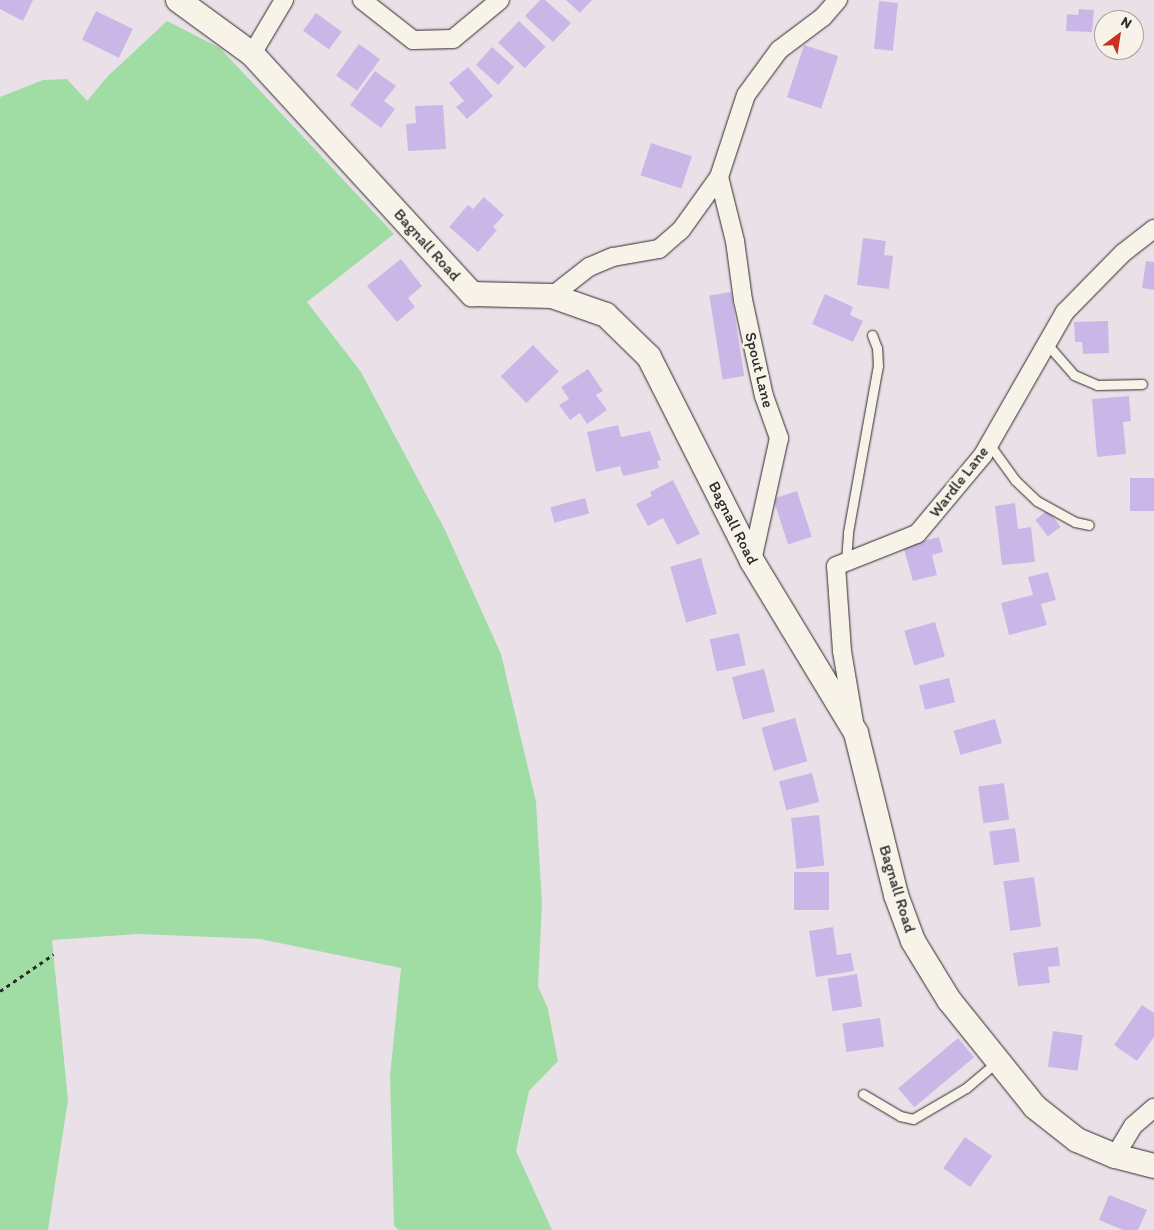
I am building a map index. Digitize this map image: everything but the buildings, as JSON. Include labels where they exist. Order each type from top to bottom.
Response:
[{"type":"street","name":"Bagnall Road","points":[[178,0],[252,54],[472,294],[552,296],[606,315],[649,357],[752,561],[856,733],[896,895],[914,941],[950,1000],[1034,1107],[1077,1140],[1115,1156],[1154,1166]]},
{"type":"street","points":[[252,54],[284,0]]},
{"type":"street","points":[[362,0],[413,40],[453,39],[500,0]]},
{"type":"street","points":[[552,296],[589,267],[614,257],[659,249],[681,230],[719,177],[746,95],[779,50],[823,17],[838,0]]},
{"type":"street","name":"Spout Lane","points":[[719,177],[735,241],[743,300],[764,396],[780,438],[752,561]]},
{"type":"street","name":"Wardle Lane","points":[[846,562],[917,534],[989,444],[1065,312],[1123,253],[1154,229]]},
{"type":"street","points":[[846,562],[836,566],[842,651],[856,733]]},
{"type":"street","points":[[1115,1156],[1132,1126],[1154,1108]]},
{"type":"lane","points":[[846,562],[848,532],[878,366],[877,348],[872,335]]},
{"type":"lane","points":[[1047,344],[1074,375],[1097,385],[1142,384]]},
{"type":"lane","points":[[989,444],[1015,480],[1037,501],[1075,522],[1089,526]]},
{"type":"lane","points":[[863,1094],[900,1116],[913,1119],[966,1088],[998,1061]]},
{"type":"path","points":[[0,991],[54,954]]},
{"type":"green space","points":[[167,21],[220,48],[394,234],[307,302],[361,372],[445,530],[501,654],[536,802],[542,905],[538,986],[548,1009],[558,1061],[529,1091],[516,1151],[552,1230],[399,1230],[394,1226],[390,1076],[401,968],[260,939],[138,934],[52,940],[68,1100],[48,1230],[0,1230],[0,97],[43,80],[67,79],[87,101],[108,76]]}]
